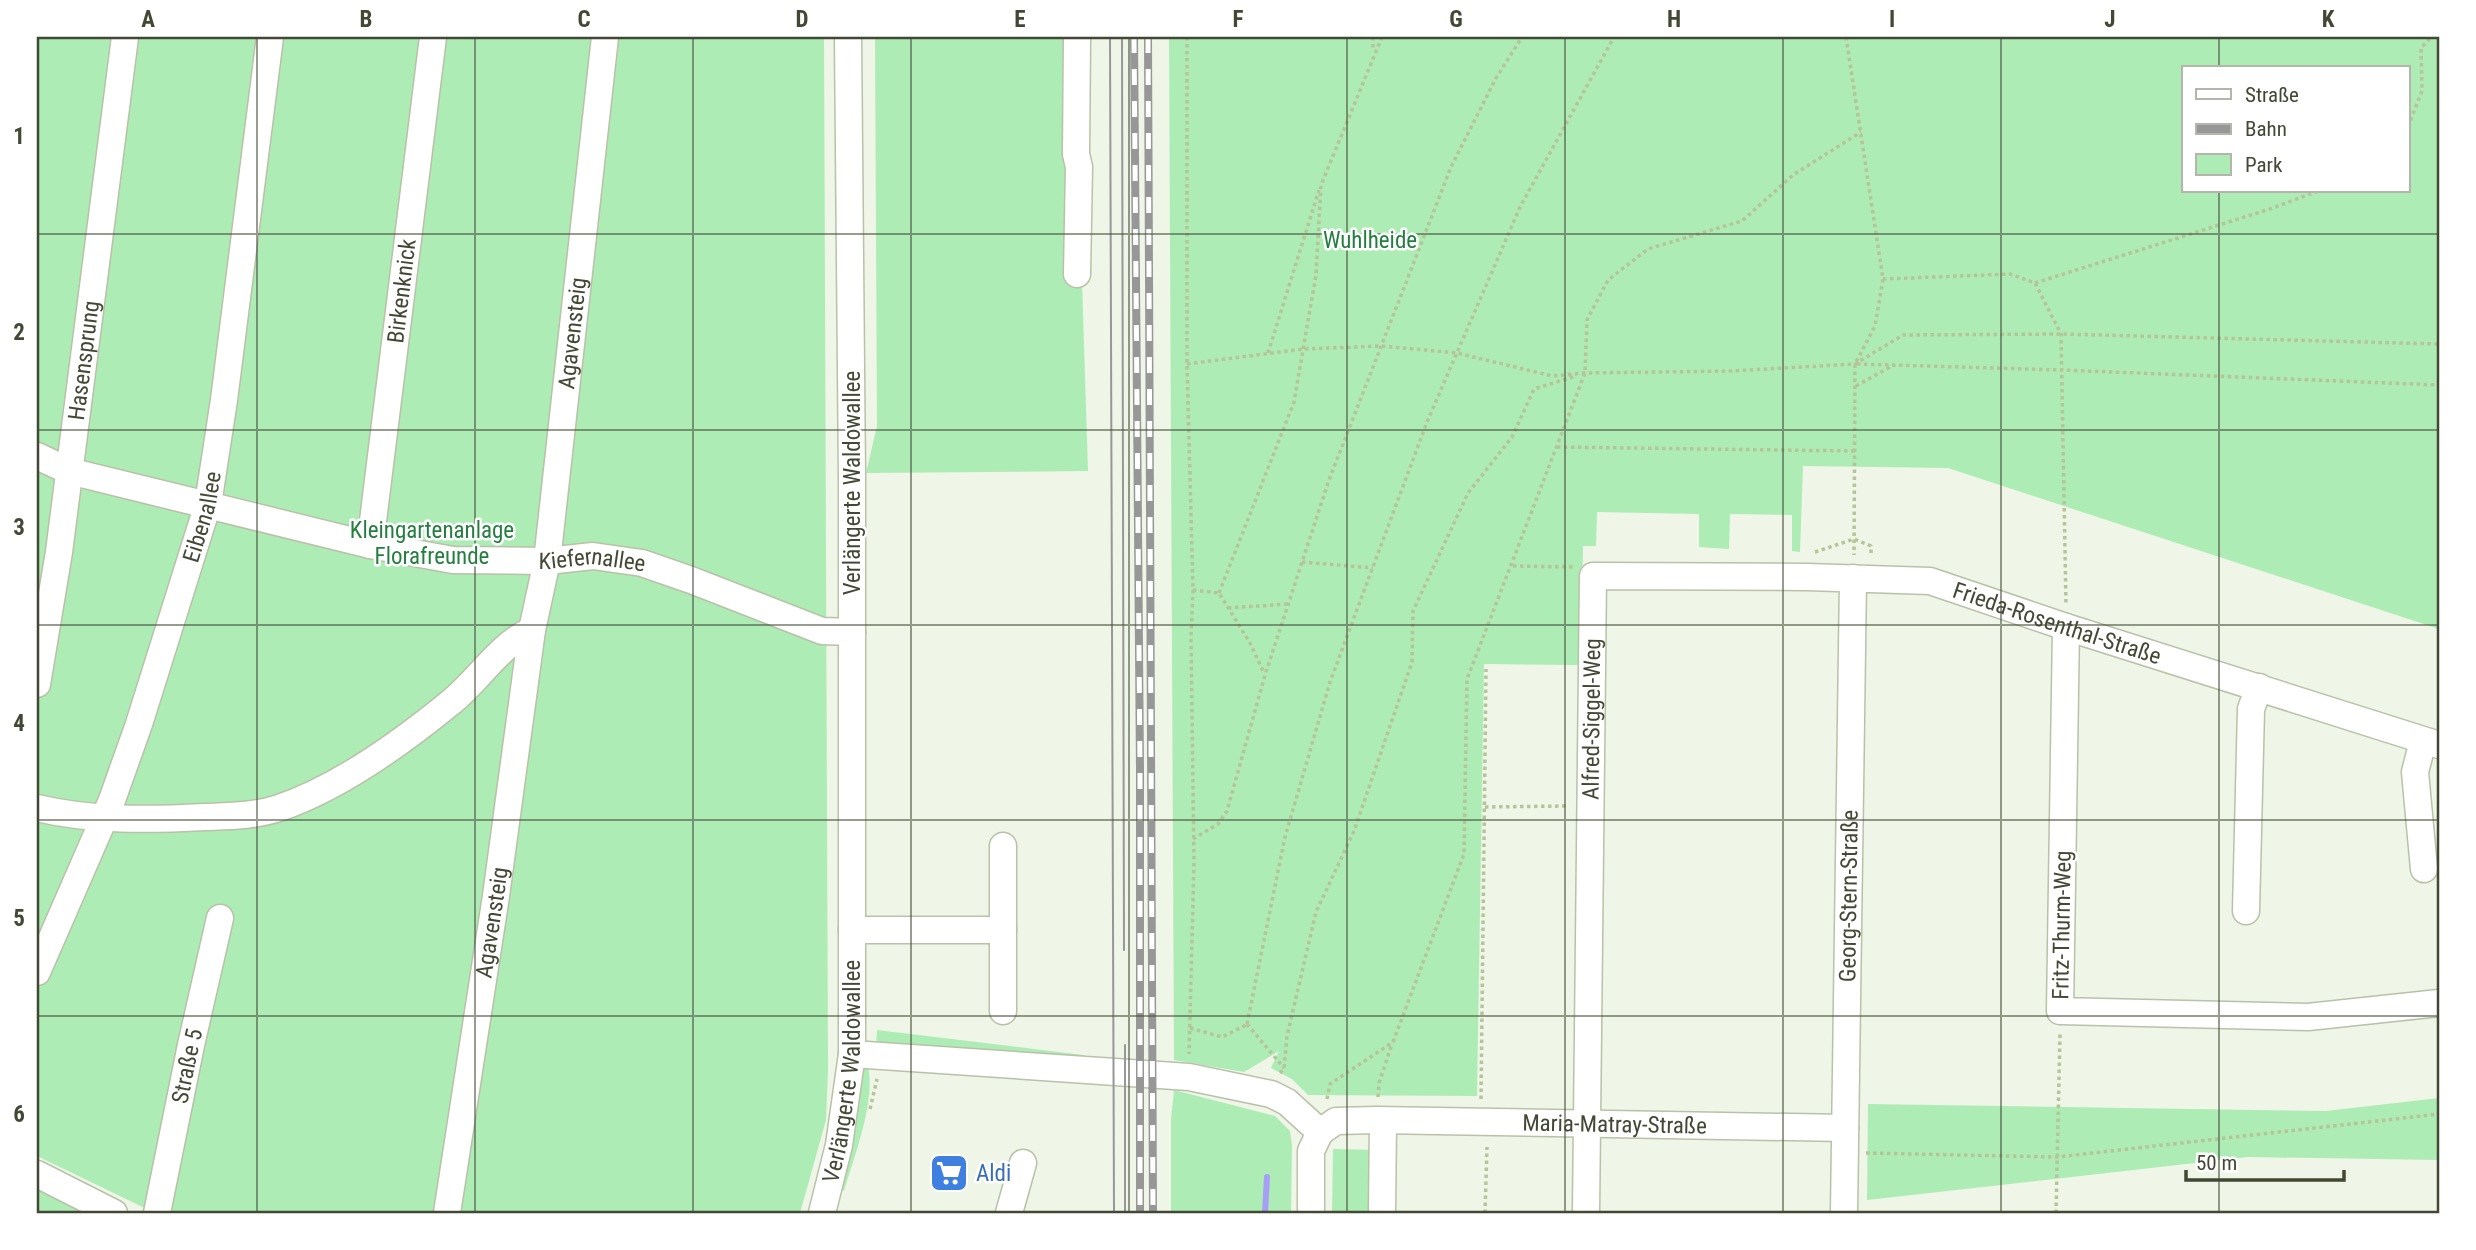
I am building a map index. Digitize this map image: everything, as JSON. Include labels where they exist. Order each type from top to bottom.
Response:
[{"type":"street","name":"Hasensprung","points":[[37,684],[59,552],[125,37]]},
{"type":"street","name":"Eibenallee","points":[[37,972],[112,800],[139,724],[208,504],[224,400],[270,37]]},
{"type":"street","name":"Birkenknick","points":[[370,545],[433,37]]},
{"type":"street","name":"Agavensteig","points":[[447,1213],[496,896],[532,630],[547,561],[605,37]]},
{"type":"street","name":"Verlängerte Waldowallee","points":[[822,1213],[839,1145],[852,1054],[848,37]]},
{"type":"street","points":[[1077,37],[1077,274]]},
{"type":"street","name":"Kiefernallee","points":[[37,456],[69,471],[370,545],[453,561],[547,561],[593,556],[642,563],[822,631],[852,632]]},
{"type":"street","points":[[1593,576],[1853,578]]},
{"type":"street","name":"Alfred-Siggel-Weg","points":[[1586,1213],[1593,576]]},
{"type":"street","name":"Frieda-Rosenthal-Straße","points":[[1853,578],[1930,581],[2431,743],[2415,772],[2424,869]]},
{"type":"street","name":"Georg-Stern-Straße","points":[[1844,1213],[1853,578]]},
{"type":"street","name":"Fritz-Thurm-Weg","points":[[2066,627],[2060,1011],[2308,1017],[2439,1003]]},
{"type":"street","points":[[37,808],[103,818],[172,819],[247,815],[278,808],[307,796],[376,758],[452,702],[515,638],[532,630]]},
{"type":"street","points":[[2246,911],[2251,709],[2259,687]]},
{"type":"street","points":[[1003,846],[1003,1010]]},
{"type":"street","name":"Straße 5","points":[[157,1213],[220,918]]},
{"type":"street","name":"Verlängerte Waldowallee","points":[[852,930],[1003,930]]},
{"type":"street","points":[[852,1054],[1189,1077],[1272,1088],[1320,1132],[1311,1151],[1311,1213]]},
{"type":"street","points":[[1380,1120],[1382,1213]]},
{"type":"street","name":"Maria-Matray-Straße","points":[[1320,1132],[1336,1121],[1380,1120],[1845,1128]]},
{"type":"street","points":[[1009,1213],[1023,1163]]},
{"type":"street","points":[[37,1174],[114,1213]]},
{"type":"path","points":[[1187,37],[1187,364],[1193,590],[1191,636],[1194,864],[1189,1077]]},
{"type":"path","points":[[1373,37],[1373,54]]},
{"type":"path","points":[[1268,354],[1321,185],[1382,37]]},
{"type":"path","points":[[1193,839],[1218,824],[1227,811],[1265,675],[1329,480],[1451,167],[1496,78],[1522,37]]},
{"type":"path","points":[[1247,1024],[1285,837],[1330,682],[1427,422],[1520,207],[1614,37]]},
{"type":"path","points":[[1846,37],[1883,279],[1875,326],[1855,364],[1853,578]]},
{"type":"path","points":[[2410,122],[2422,91],[2421,48],[2431,37]]},
{"type":"path","points":[[1380,1120],[1379,1083],[1464,854],[1467,679],[1513,566],[1585,373],[1587,320],[1608,280],[1648,249],[1742,221],[1793,175],[1861,132]]},
{"type":"path","points":[[1219,593],[1294,402],[1316,275],[1321,185]]},
{"type":"path","points":[[1883,279],[2010,274],[2035,283],[2270,209],[2315,192]]},
{"type":"path","points":[[2035,283],[2061,334],[2066,627]]},
{"type":"path","points":[[1855,364],[1903,335],[2061,334],[2439,344]]},
{"type":"path","points":[[1187,364],[1303,349],[1381,346],[1457,353],[1552,376],[1855,364],[2439,385]]},
{"type":"path","points":[[1855,387],[1894,365]]},
{"type":"path","points":[[1272,1088],[1284,1069],[1287,1036],[1316,912],[1354,831],[1412,662],[1413,611],[1468,493],[1512,437],[1535,389],[1585,373]]},
{"type":"path","points":[[1557,447],[1855,451]]},
{"type":"path","points":[[1809,554],[1854,539],[1871,546],[1871,557]]},
{"type":"path","points":[[1302,562],[1374,568]]},
{"type":"path","points":[[1513,566],[1584,567],[1593,576]]},
{"type":"path","points":[[1193,590],[1219,593]]},
{"type":"path","points":[[1219,593],[1265,675]]},
{"type":"path","points":[[1228,608],[1288,604]]},
{"type":"path","points":[[1481,1101],[1486,668]]},
{"type":"path","points":[[1485,807],[1592,806]]},
{"type":"path","points":[[2056,1213],[2060,1011]]},
{"type":"path","points":[[1247,1024],[1284,1069]]},
{"type":"path","points":[[1190,1028],[1222,1037],[1247,1024]]},
{"type":"path","points":[[1326,1099],[1330,1084],[1393,1042]]},
{"type":"path","points":[[1272,1088],[1284,1069]]},
{"type":"path","points":[[1864,1153],[2057,1157],[2439,1114]]},
{"type":"path","points":[[1485,1213],[1486,1147]]},
{"type":"green space","name":"Kleingartenanlage Florafreunde","points":[[37,37],[824,37],[828,1070],[826,1120],[800,1213],[155,1213],[37,1156]]},
{"type":"green space","points":[[875,37],[1089,37],[1082,281],[1088,471],[866,473],[877,426]]},
{"type":"green space","name":"Wuhlheide","points":[[1169,37],[2439,37],[2439,629],[1948,468],[1803,466],[1800,552],[1792,551],[1792,515],[1730,514],[1729,549],[1699,547],[1699,514],[1597,512],[1596,546],[1583,546],[1581,665],[1484,664],[1477,1096],[1308,1095],[1292,1079],[1271,1068],[1279,1051],[1244,1072],[1174,1060]]},
{"type":"green space","points":[[877,1030],[1083,1055],[1106,1063],[876,1047]]},
{"type":"green space","points":[[860,1059],[866,1060],[869,1074],[867,1107],[844,1191],[839,1187]]},
{"type":"green space","points":[[1174,1090],[1275,1116],[1290,1131],[1291,1213],[1171,1213],[1171,1119]]},
{"type":"green space","points":[[2439,1098],[2439,1160],[2248,1157],[1867,1200],[1868,1104],[2326,1111]]},
{"type":"green space","points":[[1333,1149],[1381,1150],[1380,1213],[1332,1213]]},
{"type":"green space","points":[[37,1187],[89,1213],[37,1213]]},
{"type":"waterway","points":[[1265,1213],[1267,1177]]},
{"type":"tram line","points":[[1110,37],[1114,1213]]},
{"type":"tram line","points":[[1122,37],[1124,950]]},
{"type":"tram line","points":[[1125,1045],[1125,1213]]},
{"type":"railway","points":[[1134,37],[1140,770],[1140,1213]]},
{"type":"railway","points":[[1148,37],[1153,1213]]},
{"type":"place","name":"Aldi","points":[[949,1173]]}]
